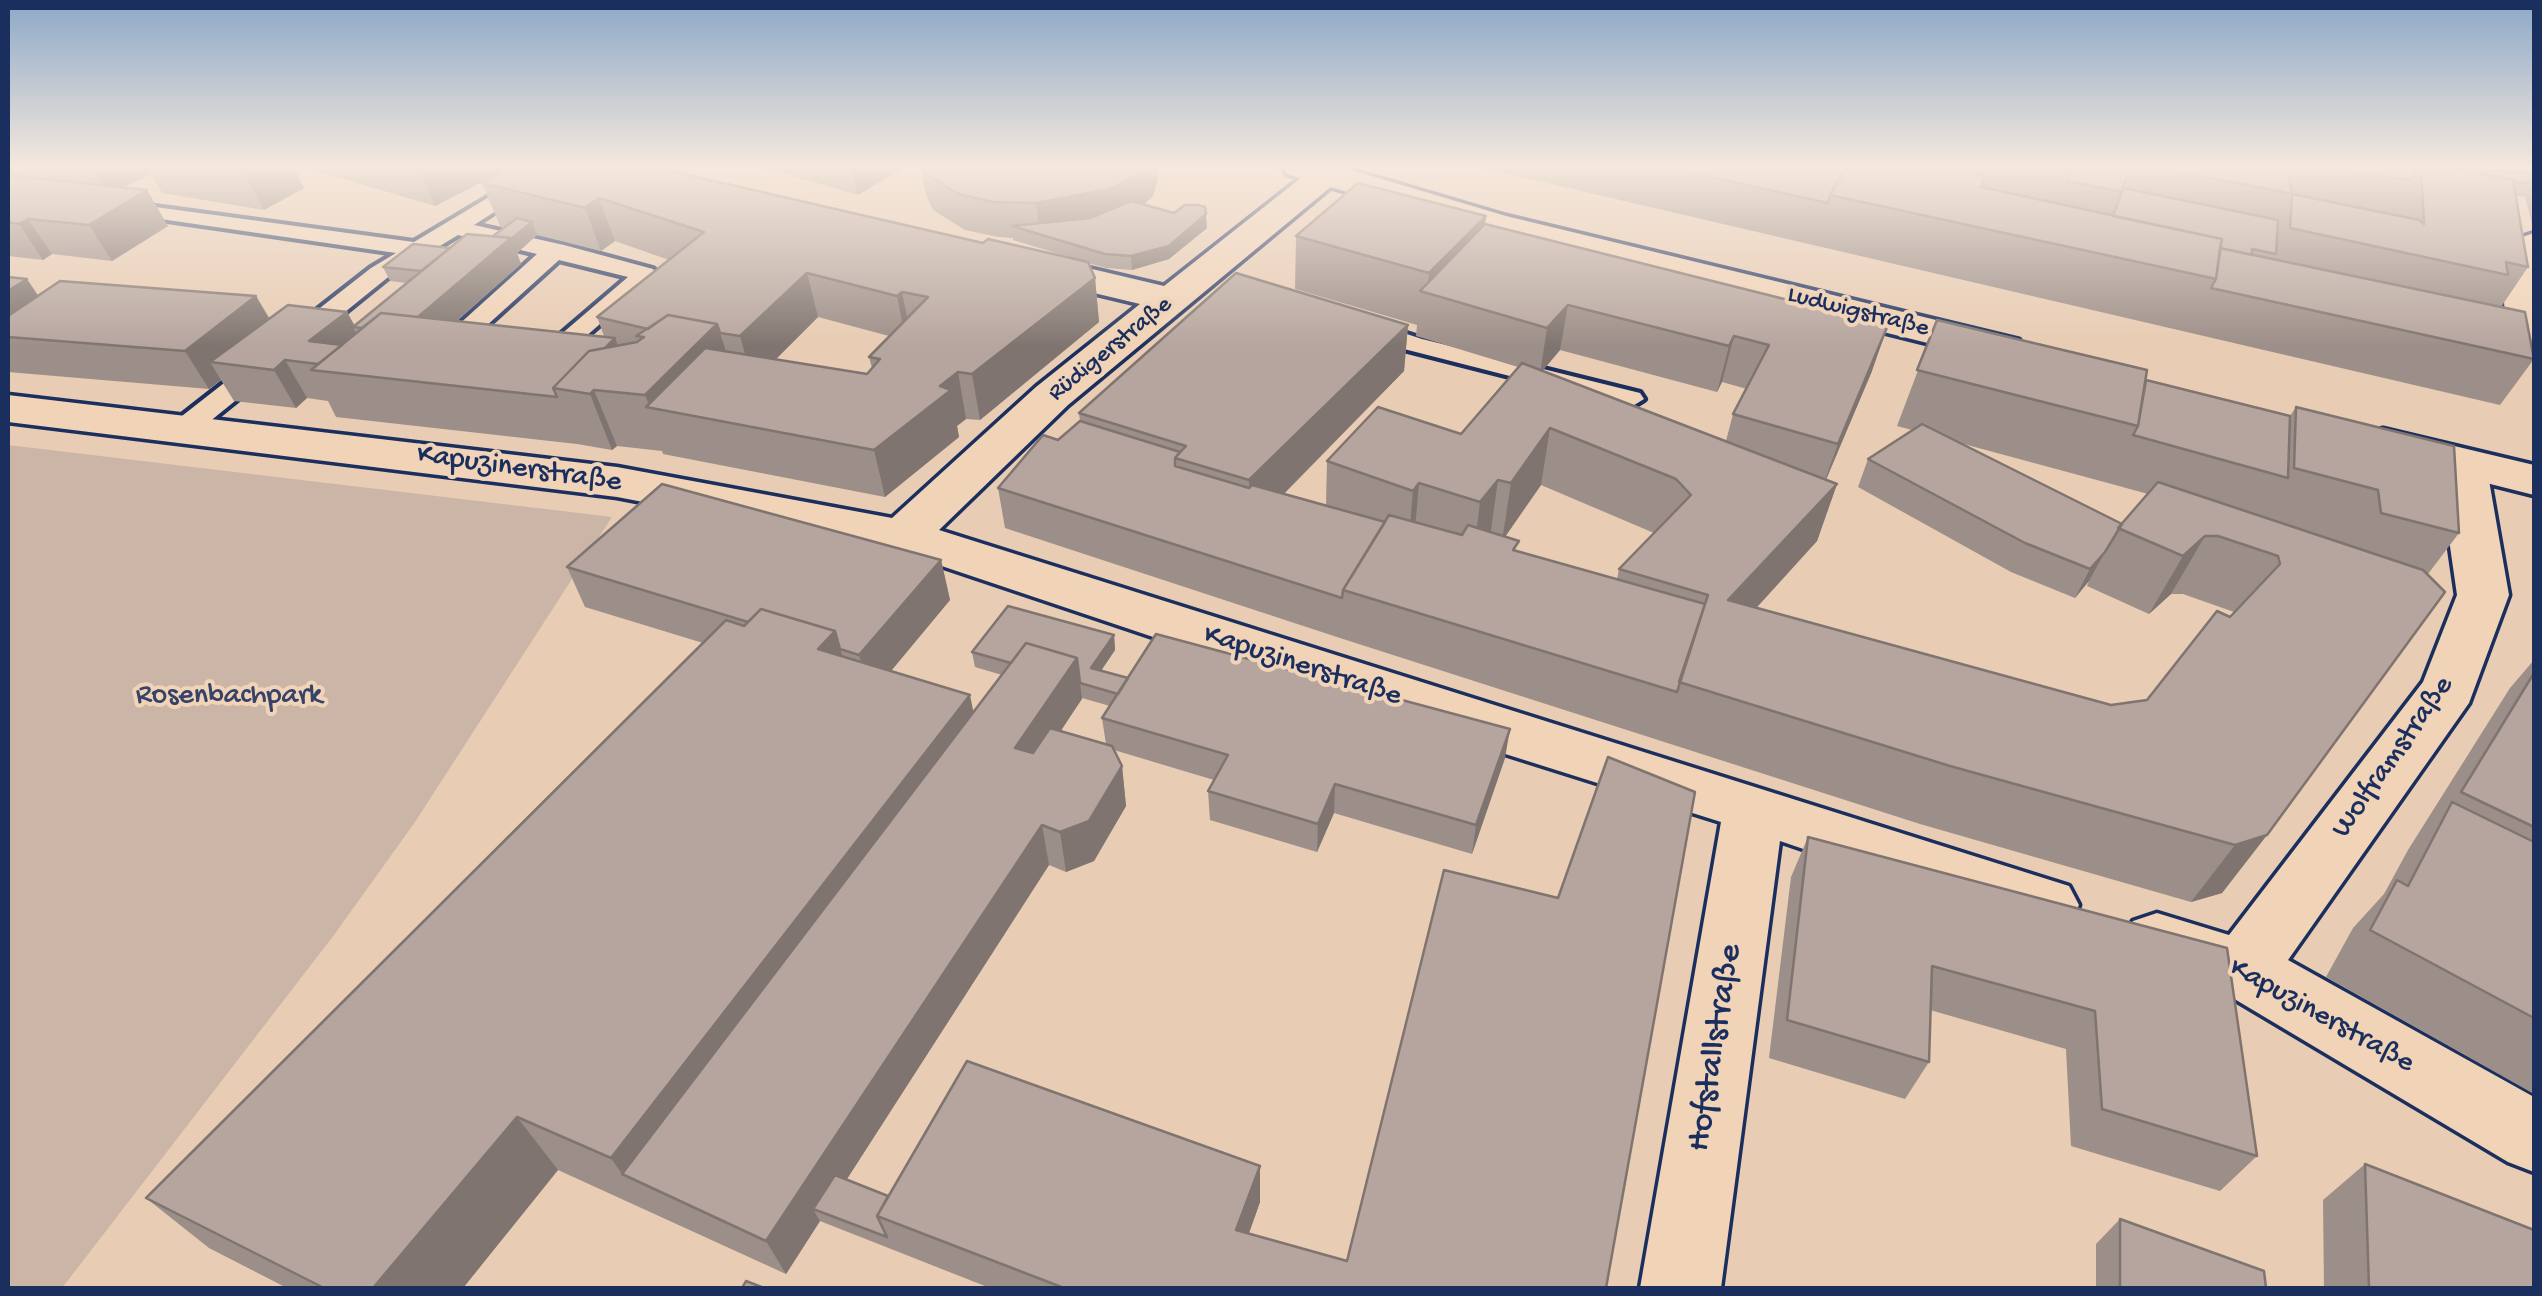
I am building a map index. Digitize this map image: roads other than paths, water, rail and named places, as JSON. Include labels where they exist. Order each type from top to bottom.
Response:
[{"type":"street","name":"Rüdigerstraße","points":[[903,536],[1052,396],[1202,284],[1262,226]]},
{"type":"street","name":"Ludwigstraße","points":[[1504,226],[2043,359]]},
{"type":"street","points":[[2426,330],[2482,343],[2522,338],[2528,332],[2519,251],[2534,245]]},
{"type":"street","points":[[984,256],[1202,284]]},
{"type":"street","name":"Kapuzinerstraße","points":[[8,409],[617,482],[903,536],[1465,720],[1754,808],[2242,969],[2534,1137]]},
{"type":"street","points":[[2348,434],[2534,480]]},
{"type":"street","name":"Wolframstraße","points":[[2242,969],[2449,689],[2483,595],[2462,463]]},
{"type":"street","name":"Hofstallstraße","points":[[1681,1288],[1754,808]]},
{"type":"lane","points":[[257,226],[421,250]]},
{"type":"lane","points":[[183,429],[379,273],[454,228],[645,274],[551,354]]},
{"type":"lane","points":[[455,341],[556,250]]},
{"type":"lane","points":[[1338,318],[1413,344],[1631,399]]},
{"type":"park label","name":"Rosenbachpark","points":[[229,697]]}]
